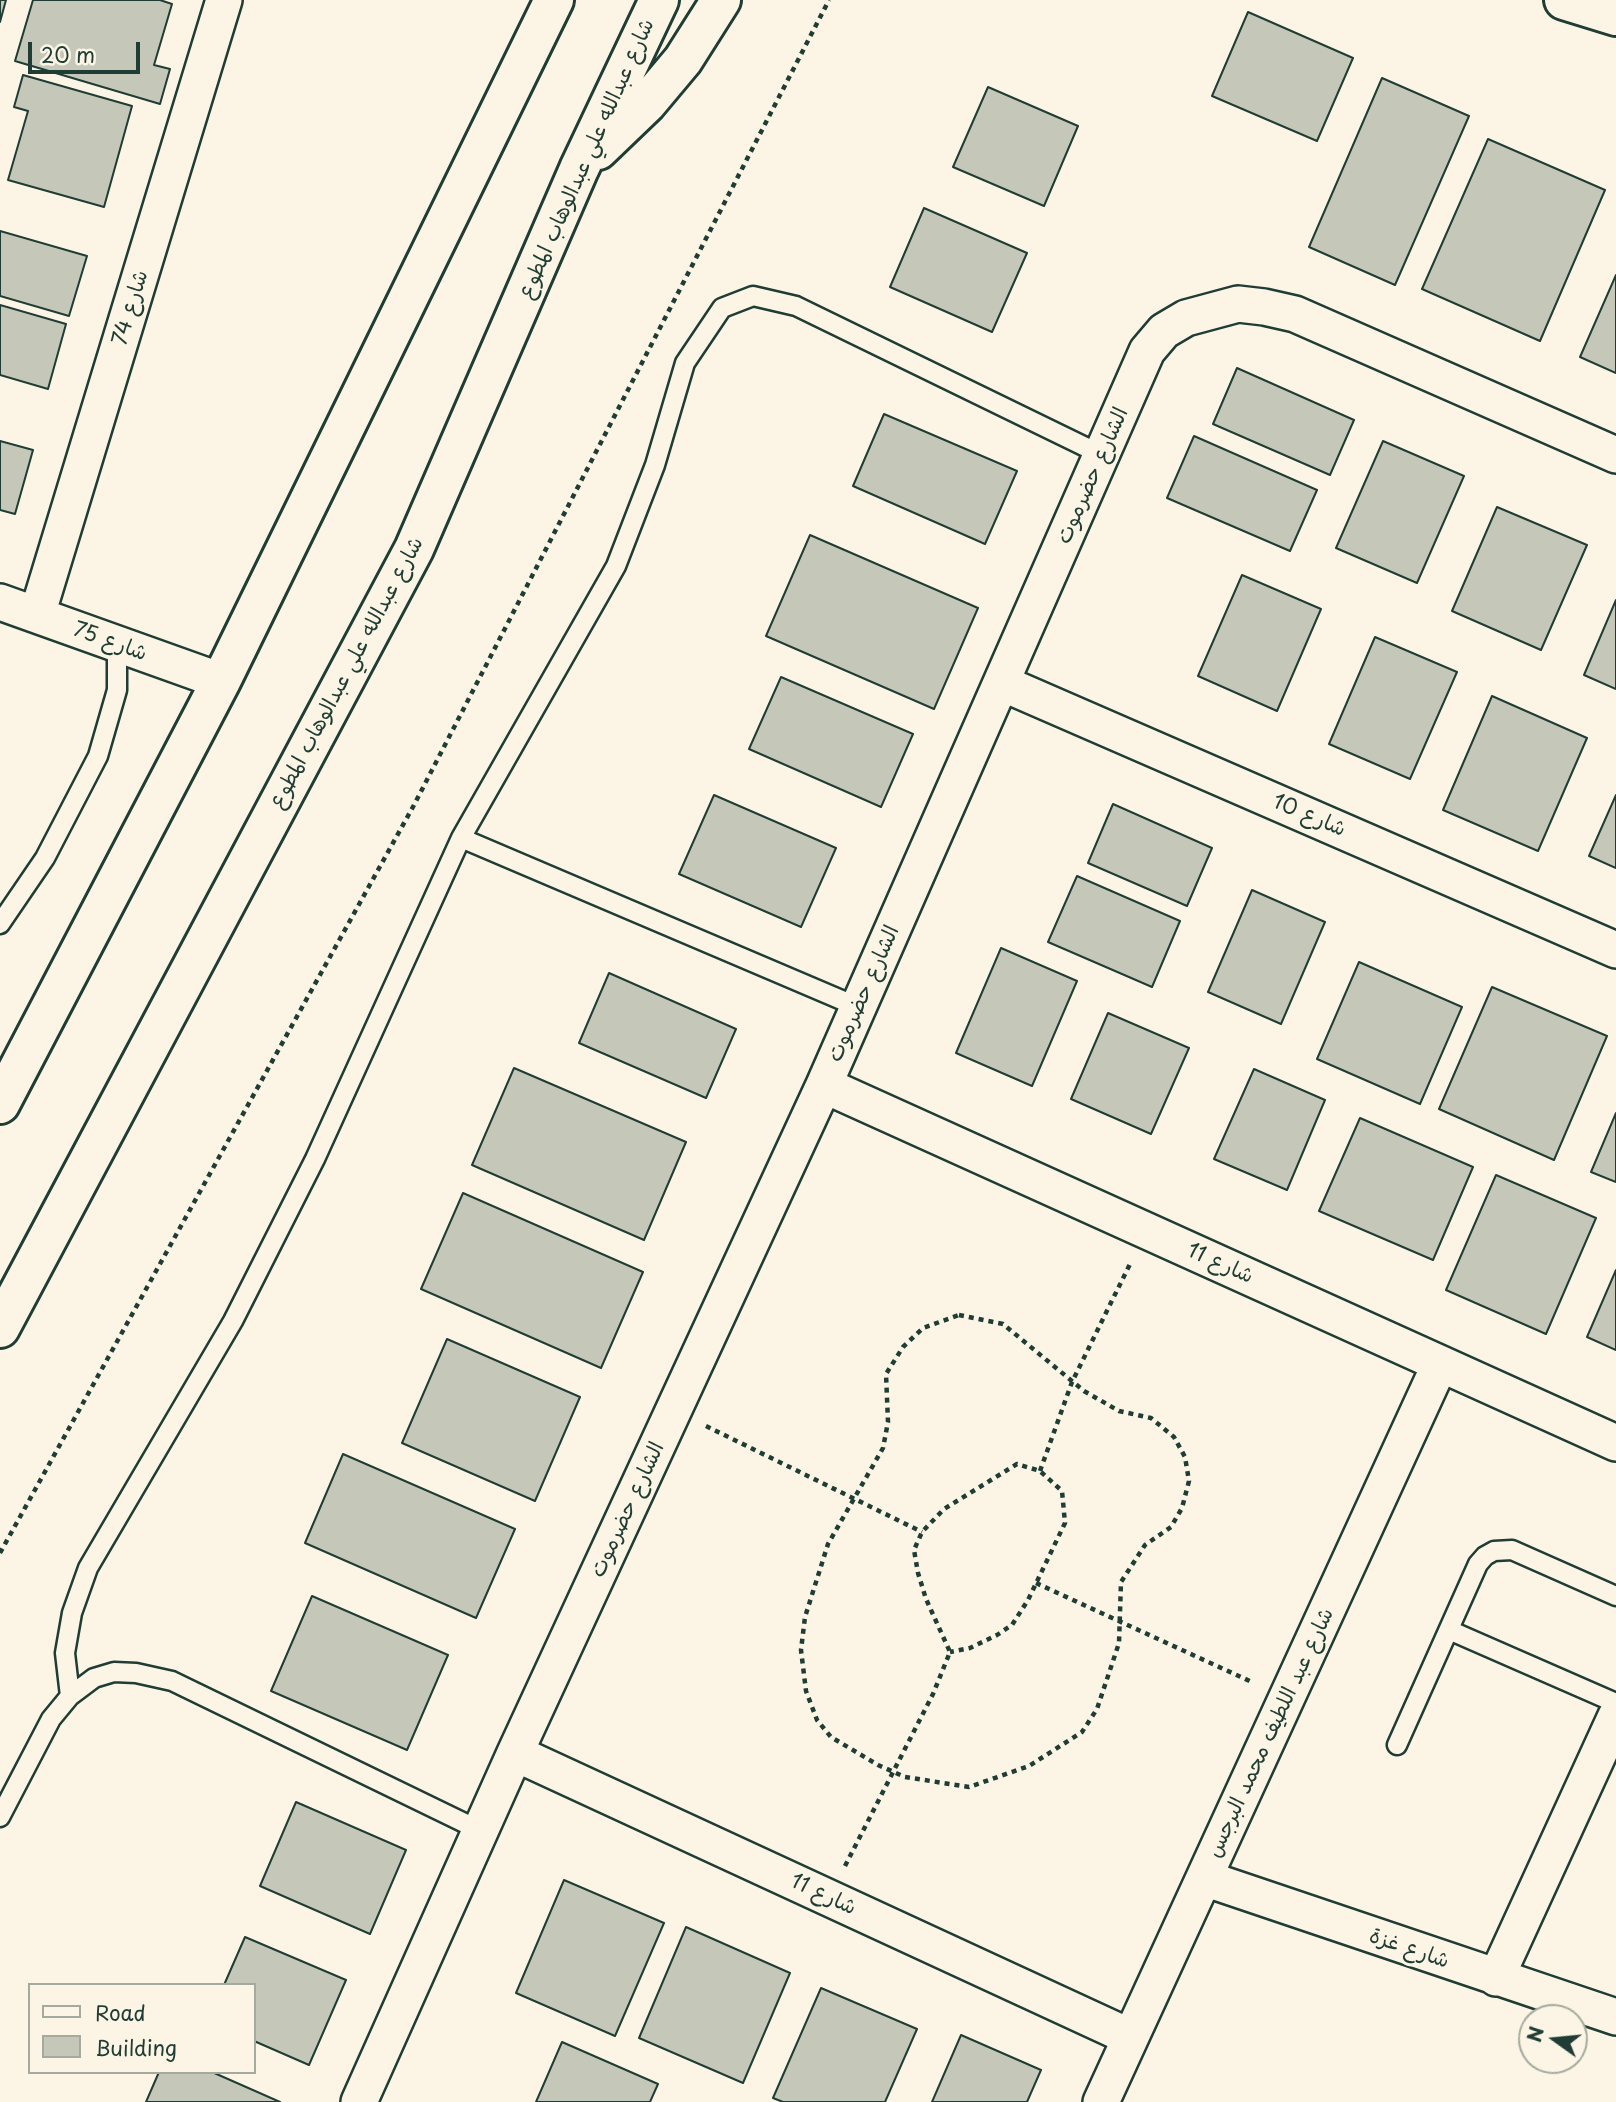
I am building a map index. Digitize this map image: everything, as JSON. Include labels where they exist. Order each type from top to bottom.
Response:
[{"type":"main road","points":[[0,1104],[220,681],[554,0]]},
{"type":"main road","name":"شارع عبدالله علي عبدالوهاب المطوع","points":[[0,1328],[414,549],[579,169],[659,0]]},
{"type":"main road","points":[[579,169],[647,103],[683,60],[721,0]]},
{"type":"main road","points":[[1564,0],[1616,16]]},
{"type":"street","name":"شارع 74","points":[[37,615],[224,0]]},
{"type":"street","name":"الشارع حضرموت","points":[[359,2102],[515,1754],[824,1085],[1147,351],[1164,331],[1186,318],[1238,304],[1295,314],[1616,455]]},
{"type":"street","name":"شارع 75","points":[[0,602],[220,681]]},
{"type":"street","name":"شارع 10","points":[[1002,683],[1616,950]]},
{"type":"street","name":"شارع 11","points":[[824,1085],[1616,1443]]},
{"type":"street","name":"شارع عبد اللطيف محمد البرجس","points":[[1101,2102],[1440,1364]]},
{"type":"street","points":[[1496,1978],[1616,1716]]},
{"type":"street","name":"شارع 11","points":[[515,1754],[1130,2036]]},
{"type":"street","name":"شارع غزة","points":[[1204,1878],[1616,2017]]},
{"type":"lane","points":[[70,1696],[65,1653],[72,1613],[88,1568],[233,1321],[296,1197],[461,838],[616,566],[655,465],[685,363],[722,308],[753,296],[796,306],[1102,455]]},
{"type":"lane","points":[[0,924],[45,858],[98,756],[117,690],[117,651],[110,642]]},
{"type":"lane","points":[[461,838],[858,1007]]},
{"type":"lane","points":[[1397,1745],[1478,1564],[1494,1551],[1512,1550],[1616,1596]]},
{"type":"lane","points":[[1449,1630],[1616,1703]]},
{"type":"lane","points":[[0,1817],[51,1719],[70,1696],[94,1678],[114,1672],[136,1673],[172,1681],[481,1831]]},
{"type":"path","points":[[0,1553],[414,805],[829,0]]},
{"type":"path","points":[[1040,1471],[1072,1382],[1146,1231]]},
{"type":"path","points":[[959,1315],[1003,1324],[1072,1382],[1119,1411],[1151,1418],[1174,1437],[1185,1457],[1189,1481],[1182,1508],[1171,1527],[1145,1545],[1121,1582],[1119,1643],[1097,1709],[1082,1732],[1058,1749],[1016,1771],[969,1787],[905,1777],[893,1772],[831,1737],[817,1720],[806,1691],[802,1650],[805,1617],[828,1544],[855,1497],[871,1474],[883,1448],[888,1422],[886,1374],[903,1346],[923,1328],[959,1315]]},
{"type":"path","points":[[674,1411],[922,1532]]},
{"type":"path","points":[[828,1898],[933,1694],[950,1652],[926,1599],[918,1573],[914,1550],[922,1532],[943,1509],[1017,1464],[1040,1471],[1062,1491],[1065,1523],[1036,1583],[1012,1625],[970,1648],[950,1652]]},
{"type":"path","points":[[1036,1583],[1287,1698]]},
{"type":"building","points":[[0,0],[6,0],[0,22]]},
{"type":"building","points":[[33,0],[160,0],[172,4],[154,65],[170,69],[160,104],[15,61]]},
{"type":"building","points":[[1248,12],[1353,58],[1317,141],[1212,96]]},
{"type":"building","points":[[23,75],[132,106],[104,207],[8,180],[28,111],[14,107]]},
{"type":"building","points":[[1382,78],[1469,116],[1395,285],[1309,247]]},
{"type":"building","points":[[988,87],[1078,126],[1044,206],[953,167]]},
{"type":"building","points":[[1488,139],[1605,190],[1540,341],[1422,289]]},
{"type":"building","points":[[924,208],[1027,253],[992,332],[890,287]]},
{"type":"building","points":[[0,231],[87,256],[69,316],[0,296]]},
{"type":"building","points":[[1616,275],[1616,373],[1580,357]]},
{"type":"building","points":[[0,305],[66,324],[48,389],[0,375]]},
{"type":"building","points":[[1237,368],[1354,420],[1330,475],[1213,424]]},
{"type":"building","points":[[884,414],[1017,471],[985,544],[853,486]]},
{"type":"building","points":[[1194,436],[1317,490],[1290,551],[1167,498]]},
{"type":"building","points":[[0,441],[33,450],[15,514],[0,510]]},
{"type":"building","points":[[1383,441],[1464,476],[1417,583],[1336,548]]},
{"type":"building","points":[[1497,507],[1587,545],[1541,650],[1452,611]]},
{"type":"building","points":[[810,535],[978,608],[934,709],[766,636]]},
{"type":"building","points":[[1242,575],[1321,609],[1277,711],[1198,676]]},
{"type":"building","points":[[1616,600],[1616,689],[1584,675]]},
{"type":"building","points":[[1375,637],[1457,672],[1410,779],[1329,744]]},
{"type":"building","points":[[781,677],[913,734],[881,807],[749,749]]},
{"type":"building","points":[[1492,696],[1587,738],[1538,851],[1443,810]]},
{"type":"building","points":[[714,795],[836,848],[801,927],[679,874]]},
{"type":"building","points":[[1616,795],[1616,868],[1589,856]]},
{"type":"building","points":[[1113,804],[1212,848],[1187,906],[1088,863]]},
{"type":"building","points":[[1077,876],[1180,921],[1152,987],[1048,942]]},
{"type":"building","points":[[1252,890],[1325,922],[1281,1024],[1208,992]]},
{"type":"building","points":[[1001,948],[1077,981],[1032,1086],[956,1053]]},
{"type":"building","points":[[1359,962],[1462,1007],[1420,1104],[1317,1059]]},
{"type":"building","points":[[609,973],[736,1029],[706,1098],[579,1043]]},
{"type":"building","points":[[1492,987],[1607,1036],[1554,1160],[1439,1109]]},
{"type":"building","points":[[1108,1013],[1189,1048],[1151,1134],[1071,1099]]},
{"type":"building","points":[[514,1068],[686,1142],[644,1240],[472,1165]]},
{"type":"building","points":[[1254,1069],[1325,1100],[1287,1190],[1214,1159]]},
{"type":"building","points":[[1616,1113],[1616,1182],[1591,1172]]},
{"type":"building","points":[[1360,1118],[1473,1167],[1433,1260],[1319,1211]]},
{"type":"building","points":[[1496,1175],[1596,1218],[1546,1334],[1446,1290]]},
{"type":"building","points":[[463,1193],[643,1272],[601,1368],[421,1289]]},
{"type":"building","points":[[1616,1270],[1616,1350],[1587,1337]]},
{"type":"building","points":[[447,1339],[580,1397],[535,1501],[402,1443]]},
{"type":"building","points":[[343,1454],[515,1529],[476,1618],[305,1543]]},
{"type":"building","points":[[312,1596],[448,1655],[407,1750],[271,1691]]},
{"type":"building","points":[[296,1802],[406,1850],[370,1934],[260,1886]]},
{"type":"building","points":[[564,1880],[664,1923],[615,2036],[516,1993]]},
{"type":"building","points":[[686,1927],[790,1973],[743,2083],[639,2038]]},
{"type":"building","points":[[245,1937],[346,1980],[309,2065],[256,2042],[256,1983],[225,1983]]},
{"type":"building","points":[[821,1988],[917,2029],[885,2102],[783,2102],[773,2098]]},
{"type":"building","points":[[961,2035],[1041,2070],[1027,2102],[932,2102]]},
{"type":"building","points":[[562,2042],[658,2084],[650,2102],[536,2102]]},
{"type":"building","points":[[158,2074],[217,2074],[280,2102],[146,2102]]}]
